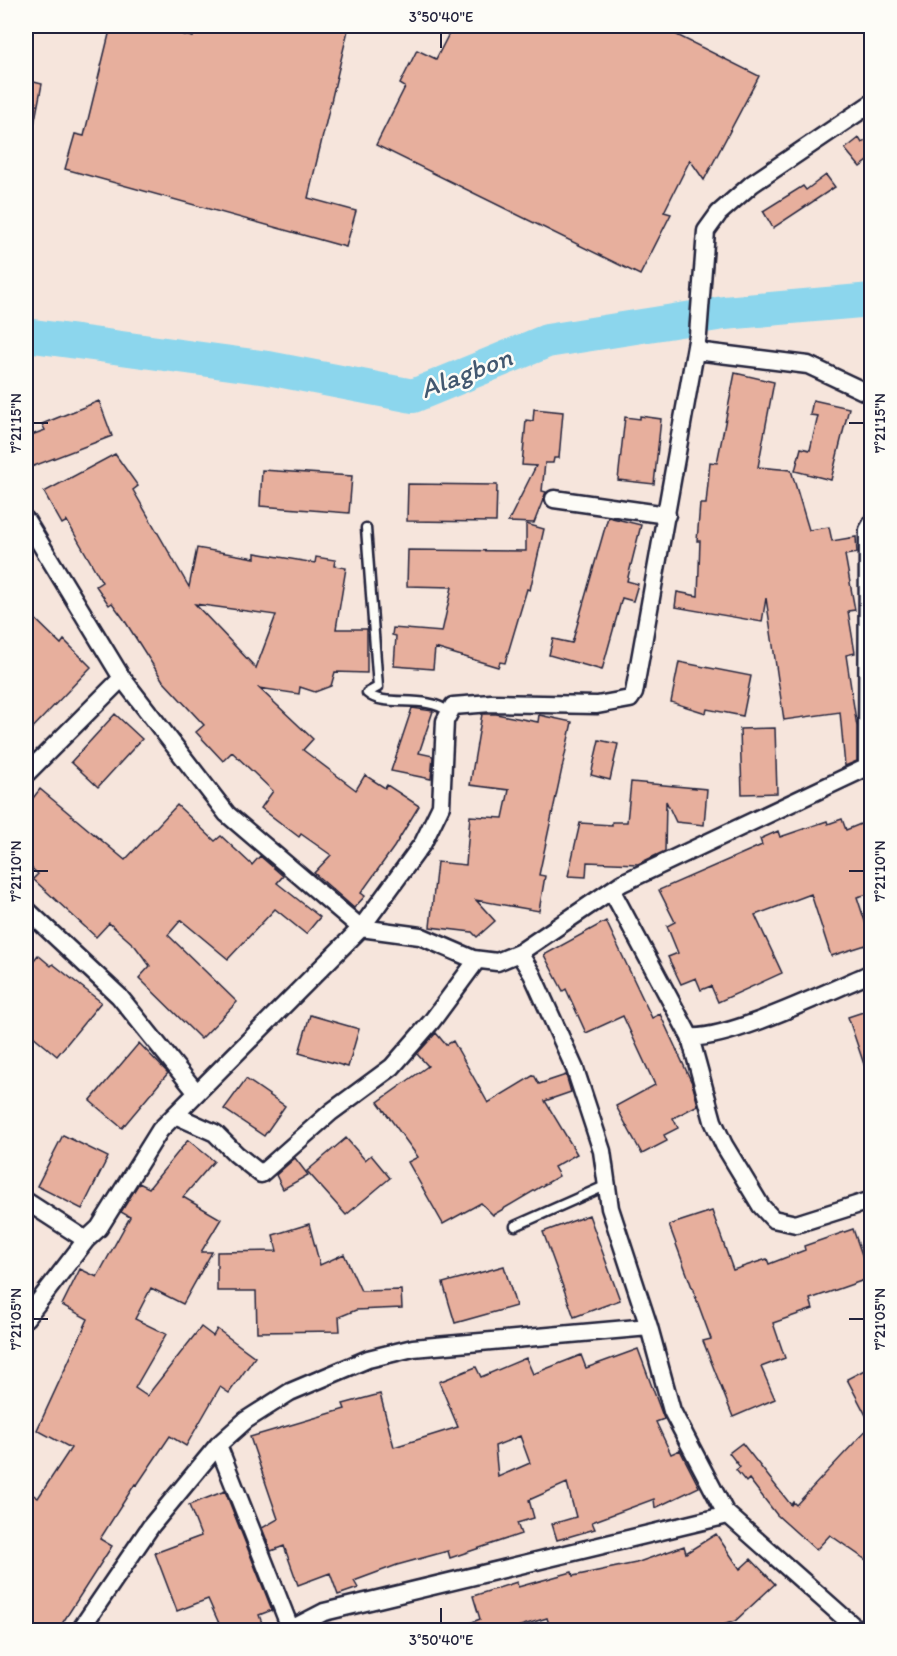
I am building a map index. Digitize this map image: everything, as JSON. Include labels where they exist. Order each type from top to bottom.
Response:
[{"type":"street","points":[[26,1318],[86,1240],[99,1228],[160,1130],[361,928],[423,843],[441,806],[445,721],[449,712],[459,704],[597,705],[630,699],[634,693],[650,615],[697,343],[706,231],[719,213],[752,184],[872,103]]},
{"type":"street","points":[[697,343],[808,366],[872,395]]},
{"type":"street","points":[[554,499],[667,515]]},
{"type":"street","points":[[26,520],[122,678],[227,814],[361,928],[420,936],[477,960],[497,962],[519,953],[612,891],[869,766],[868,530],[872,523]]},
{"type":"street","points":[[26,774],[122,678]]},
{"type":"street","points":[[612,891],[690,1037],[713,1120],[724,1145],[749,1189],[773,1219],[796,1224],[870,1205]]},
{"type":"street","points":[[26,909],[119,996],[197,1094]]},
{"type":"street","points":[[519,953],[532,974],[575,1069],[602,1151],[605,1186],[649,1327],[672,1412],[728,1515],[858,1630]]},
{"type":"street","points":[[175,1115],[215,1133],[261,1174],[331,1112],[392,1067],[432,1021],[477,960]]},
{"type":"street","points":[[690,1037],[702,1038],[732,1030],[872,973]]},
{"type":"street","points":[[26,1201],[86,1240]]},
{"type":"street","points":[[80,1630],[151,1526],[218,1445],[246,1419],[290,1392],[368,1359],[413,1348],[649,1327]]},
{"type":"street","points":[[218,1445],[291,1630],[324,1612],[728,1515]]},
{"type":"lane","points":[[366,528],[378,687],[368,693],[377,698],[430,702],[449,712]]},
{"type":"lane","points":[[515,1226],[605,1186]]},
{"type":"building","points":[[111,26],[148,26],[193,37],[195,26],[349,26],[308,198],[356,211],[346,247],[65,169],[75,134],[84,136]]},
{"type":"building","points":[[453,26],[659,26],[759,76],[704,180],[690,160],[664,212],[671,214],[640,275],[376,145],[405,87],[400,84],[417,50],[436,59]]},
{"type":"building","points":[[26,80],[42,84],[33,130],[26,129]]},
{"type":"building","points":[[872,136],[872,158],[860,167],[845,149],[859,138],[862,143]]},
{"type":"building","points":[[826,175],[835,187],[773,228],[763,211],[803,186],[806,190]]},
{"type":"building","points":[[735,373],[774,382],[758,467],[791,470],[809,530],[829,527],[832,541],[856,537],[857,553],[845,555],[855,610],[848,611],[855,653],[846,655],[857,727],[857,761],[845,766],[840,712],[784,720],[766,598],[762,622],[675,607],[677,592],[698,596],[700,541],[697,541],[700,504],[706,504],[710,462],[717,463]]},
{"type":"building","points":[[813,400],[849,408],[831,480],[795,471],[801,448],[810,450],[818,416],[810,415]]},
{"type":"building","points":[[99,401],[112,436],[26,469],[26,437],[45,430],[42,424]]},
{"type":"building","points":[[534,409],[563,412],[559,458],[554,458],[553,463],[545,463],[542,491],[546,492],[534,523],[508,522],[536,466],[522,465],[526,420],[533,421]]},
{"type":"building","points":[[640,416],[661,419],[654,484],[618,480],[625,417],[640,419]]},
{"type":"building","points":[[115,454],[138,486],[133,490],[189,587],[197,548],[255,558],[255,553],[315,563],[316,557],[335,560],[334,566],[346,568],[336,629],[367,629],[367,673],[335,672],[331,686],[315,692],[300,687],[299,694],[259,688],[313,739],[303,750],[356,790],[365,775],[385,788],[387,785],[419,806],[394,847],[361,893],[365,896],[354,908],[314,873],[331,855],[301,834],[299,837],[261,808],[273,791],[232,752],[223,761],[196,732],[204,725],[163,681],[123,618],[112,603],[109,605],[96,586],[102,582],[67,521],[62,524],[44,492]],"holes":[[[195,604],[276,615],[256,668]]]},
{"type":"building","points":[[262,470],[352,476],[349,513],[260,506]]},
{"type":"building","points":[[408,484],[497,485],[496,522],[407,521]]},
{"type":"building","points":[[608,517],[641,525],[627,581],[638,584],[633,601],[622,598],[602,670],[549,655],[553,639],[572,643]]},
{"type":"building","points":[[526,524],[544,529],[530,590],[527,589],[505,663],[500,662],[498,667],[435,648],[433,669],[394,666],[396,636],[392,635],[393,628],[442,632],[452,587],[407,586],[408,550],[526,551]]},
{"type":"building","points":[[26,610],[61,644],[64,640],[91,667],[26,735]]},
{"type":"building","points":[[679,662],[751,676],[743,716],[707,709],[706,713],[671,702]]},
{"type":"building","points":[[412,708],[433,711],[419,753],[433,756],[431,779],[391,771]]},
{"type":"building","points":[[115,714],[142,739],[98,787],[71,762]]},
{"type":"building","points":[[482,714],[496,714],[538,722],[539,715],[572,722],[539,875],[545,876],[539,911],[476,900],[495,921],[477,937],[472,932],[430,927],[437,862],[466,865],[470,816],[503,818],[509,790],[470,785]]},
{"type":"building","points":[[775,728],[777,793],[742,794],[740,729]]},
{"type":"building","points":[[599,740],[618,744],[610,780],[591,775]]},
{"type":"building","points":[[631,782],[707,789],[704,825],[676,822],[666,801],[665,851],[638,864],[587,862],[586,877],[568,876],[580,823],[612,825],[612,822],[627,822]]},
{"type":"building","points":[[40,789],[125,860],[177,805],[215,841],[221,836],[252,865],[260,856],[283,876],[277,883],[320,917],[306,934],[275,909],[228,959],[181,920],[168,935],[237,1002],[201,1039],[139,978],[150,966],[135,946],[109,923],[96,937],[33,879],[38,874],[26,863],[26,807]]},
{"type":"building","points":[[842,819],[846,830],[863,823],[867,832],[872,830],[872,893],[857,897],[872,943],[831,956],[811,894],[755,915],[782,973],[718,1002],[711,986],[701,990],[696,978],[681,984],[668,957],[678,953],[667,926],[675,922],[659,890],[762,845],[760,839],[778,831],[780,837],[827,821],[828,824]]},
{"type":"building","points":[[606,921],[652,1018],[660,1014],[692,1083],[698,1105],[673,1118],[678,1128],[664,1135],[667,1141],[642,1154],[616,1106],[655,1085],[623,1016],[586,1033],[566,989],[563,991],[544,955]]},
{"type":"building","points":[[26,954],[34,960],[38,955],[51,966],[53,964],[101,1002],[57,1056],[26,1030]]},
{"type":"building","points":[[872,1009],[872,1078],[869,1079],[848,1017]]},
{"type":"building","points":[[310,1015],[359,1029],[348,1067],[299,1053]]},
{"type":"building","points":[[436,1033],[446,1045],[453,1041],[488,1103],[534,1075],[539,1084],[566,1075],[571,1092],[545,1101],[577,1154],[554,1167],[559,1176],[493,1215],[481,1203],[443,1224],[408,1162],[418,1157],[378,1102],[428,1066],[417,1054]]},
{"type":"building","points":[[139,1043],[168,1073],[122,1128],[90,1101]]},
{"type":"building","points":[[246,1079],[285,1106],[264,1136],[224,1109]]},
{"type":"building","points":[[63,1135],[108,1157],[82,1209],[37,1186]]},
{"type":"building","points":[[346,1138],[365,1160],[371,1155],[390,1178],[346,1215],[307,1171]]},
{"type":"building","points":[[188,1140],[214,1161],[183,1197],[221,1219],[201,1252],[212,1252],[183,1304],[151,1288],[135,1319],[166,1334],[135,1388],[147,1396],[201,1327],[213,1336],[217,1329],[255,1357],[229,1393],[220,1387],[186,1446],[170,1436],[137,1485],[135,1484],[100,1539],[112,1546],[58,1630],[34,1630],[26,1625],[26,1490],[38,1498],[71,1448],[37,1430],[88,1319],[62,1305],[80,1269],[97,1277],[130,1217],[121,1212],[139,1183],[149,1188]]},
{"type":"building","points":[[295,1158],[308,1175],[283,1189],[276,1175]]},
{"type":"building","points":[[712,1211],[733,1270],[767,1259],[769,1264],[805,1250],[804,1246],[853,1229],[870,1278],[810,1299],[813,1309],[773,1323],[785,1358],[761,1367],[775,1399],[733,1417],[703,1341],[711,1339],[669,1225]]},
{"type":"building","points":[[589,1215],[620,1300],[574,1317],[543,1232]]},
{"type":"building","points":[[309,1224],[320,1265],[344,1254],[361,1291],[401,1290],[402,1308],[356,1310],[339,1317],[340,1331],[257,1332],[256,1291],[217,1291],[217,1252],[277,1251],[273,1235]]},
{"type":"building","points":[[504,1266],[516,1306],[455,1323],[443,1283]]},
{"type":"building","points":[[638,1349],[664,1419],[656,1422],[671,1454],[680,1450],[699,1487],[655,1508],[654,1499],[592,1522],[595,1529],[557,1540],[552,1524],[576,1517],[567,1483],[529,1500],[534,1518],[517,1523],[521,1534],[450,1558],[448,1551],[397,1565],[354,1581],[358,1588],[338,1595],[330,1573],[298,1585],[284,1546],[271,1551],[262,1528],[278,1519],[250,1437],[345,1409],[343,1404],[380,1394],[394,1447],[458,1427],[439,1382],[476,1367],[481,1377],[526,1358],[533,1374],[581,1355],[586,1368]],"holes":[[[520,1436],[530,1463],[498,1477],[495,1446]]]},
{"type":"building","points":[[872,1366],[872,1564],[830,1535],[816,1550],[777,1515],[749,1479],[746,1482],[736,1470],[740,1467],[729,1453],[742,1443],[791,1505],[793,1502],[796,1505],[871,1425],[847,1379]]},
{"type":"building","points":[[225,1491],[272,1610],[259,1615],[262,1623],[245,1630],[222,1630],[208,1599],[177,1611],[155,1553],[201,1536],[189,1505]]},
{"type":"building","points":[[716,1534],[740,1569],[751,1559],[775,1584],[735,1621],[708,1630],[669,1630],[667,1625],[642,1630],[551,1630],[547,1618],[507,1630],[452,1630],[480,1619],[473,1596],[517,1582],[518,1587],[572,1572],[573,1576],[636,1563],[684,1546],[686,1553]]},
{"type":"waterway","name":"Alagbon","points":[[26,335],[268,368],[413,396],[547,341],[724,313],[872,300]]}]
